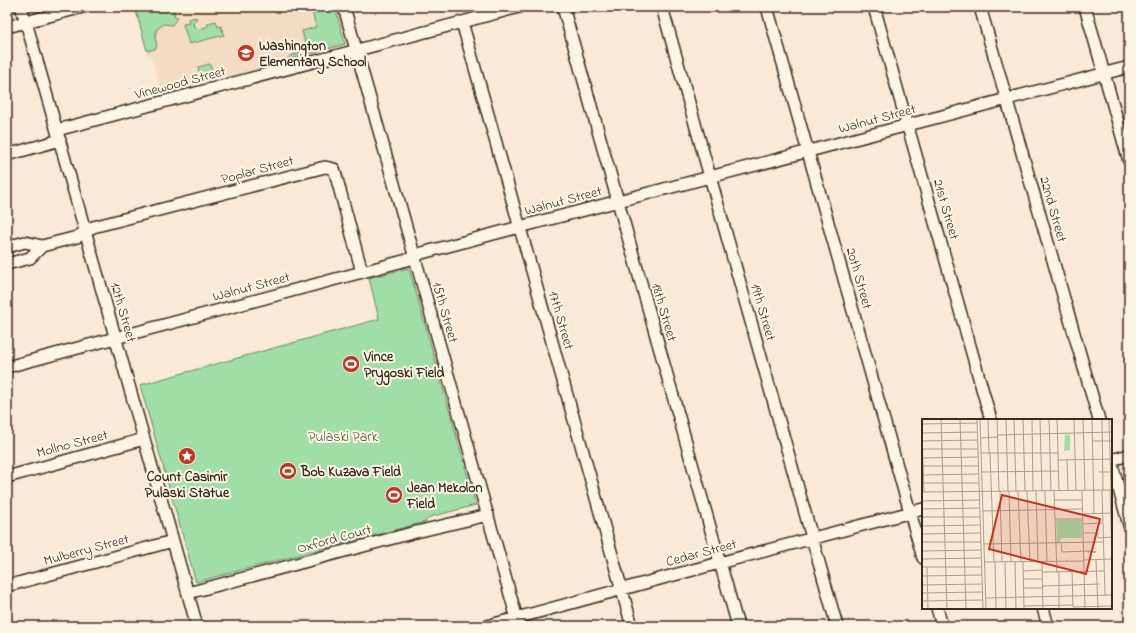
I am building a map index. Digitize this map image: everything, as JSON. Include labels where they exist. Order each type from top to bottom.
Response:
[{"type":"street","name":"12th Street","points":[[21,7],[59,135],[197,626]]},
{"type":"street","points":[[7,28],[83,7]]},
{"type":"street","name":"15th Street","points":[[344,7],[518,622]]},
{"type":"street","name":"Vinewood Street","points":[[7,155],[59,135],[357,50],[516,7]]},
{"type":"street","name":"18th Street","points":[[563,7],[738,626]]},
{"type":"street","name":"19th Street","points":[[662,7],[837,626]]},
{"type":"street","name":"20th Street","points":[[767,7],[922,555]]},
{"type":"street","name":"21st Street","points":[[874,7],[991,419]]},
{"type":"street","name":"22nd Street","points":[[980,7],[1099,419]]},
{"type":"street","points":[[1085,7],[1129,161]]},
{"type":"street","name":"17th Street","points":[[462,22],[632,626]]},
{"type":"street","name":"Walnut Street","points":[[7,367],[407,260],[432,250],[1129,67]]},
{"type":"street","name":"Poplar Street","points":[[86,232],[93,228],[325,167],[334,169],[362,272]]},
{"type":"street","points":[[7,247],[25,242],[42,246],[77,237],[86,232]]},
{"type":"street","points":[[7,264],[30,258],[42,246]]},
{"type":"street","name":"Mollno Street","points":[[7,476],[144,439]]},
{"type":"street","points":[[1112,461],[1129,455]]},
{"type":"street","points":[[1112,465],[1129,525]]},
{"type":"street","name":"Cedar Street","points":[[487,626],[518,622],[622,589],[922,509]]},
{"type":"street","name":"Oxford Court","points":[[188,593],[488,514]]},
{"type":"street","name":"Mulberry Street","points":[[7,586],[173,541]]},
{"type":"street","points":[[937,609],[942,626]]},
{"type":"street","points":[[1043,609],[1048,626]]},
{"type":"shaded area","name":"Washington Elementary School","points":[[134,7],[344,7],[357,50],[164,101],[152,59],[148,55]]},
{"type":"green space","points":[[135,7],[173,7],[175,17],[178,17],[172,25],[164,24],[157,29],[155,37],[157,46],[155,49],[147,51]]},
{"type":"green space","points":[[311,7],[335,7],[345,44],[287,60],[290,56],[307,51],[302,31],[316,27]]},
{"type":"green space","points":[[196,17],[197,19],[193,22],[194,27],[203,28],[208,26],[208,23],[216,21],[218,27],[221,26],[224,35],[189,44],[183,24],[189,23],[188,19]]},
{"type":"green space","points":[[210,64],[214,77],[201,81],[198,67]]},
{"type":"green space","name":"Pulaski Park","points":[[409,268],[476,505],[430,517],[425,522],[196,582],[140,385],[379,319],[369,278]]},
{"type":"place","name":"Washington Elementary School","points":[[246,53]]},
{"type":"place","name":"Vince Prygoski Field","points":[[351,364]]},
{"type":"place","name":"Count Casimir Pulaski Statue","points":[[187,456]]},
{"type":"place","name":"Bob Kuzava Field","points":[[288,471]]},
{"type":"place","name":"Jean Mekolon Field","points":[[394,495]]}]
